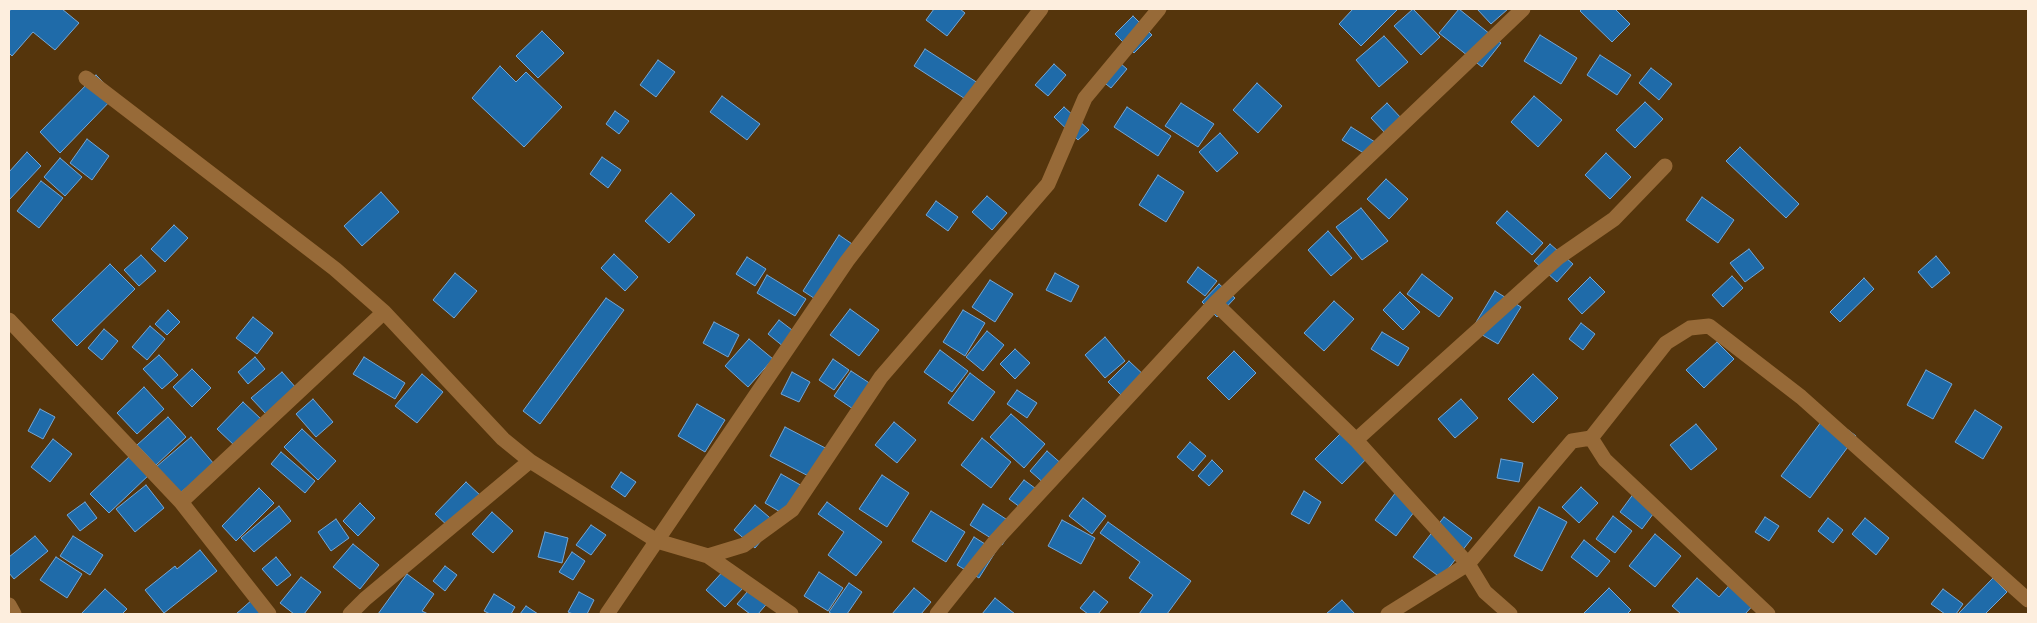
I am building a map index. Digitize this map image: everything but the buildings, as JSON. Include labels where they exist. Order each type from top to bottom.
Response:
[{"type":"street","points":[[607,614],[846,261],[1041,9]]},
{"type":"street","points":[[708,556],[744,545],[792,510],[881,377],[1048,184],[1085,98],[1159,9]]},
{"type":"street","points":[[937,614],[997,539],[1216,303],[1523,9]]},
{"type":"street","points":[[86,78],[335,269],[384,312],[503,439],[530,461],[657,541],[708,556],[791,614]]},
{"type":"street","points":[[1356,440],[1559,257],[1614,219],[1665,166]]},
{"type":"street","points":[[1216,303],[1356,440],[1468,564],[1485,592],[1510,614]]},
{"type":"street","points":[[181,502],[384,312]]},
{"type":"street","points":[[9,320],[181,502],[269,614]]},
{"type":"street","points":[[1388,614],[1468,564],[1572,441],[1591,438],[1666,343],[1690,328],[1709,326],[1801,397],[2028,600]]},
{"type":"street","points":[[1591,438],[1605,460],[1768,614]]},
{"type":"street","points":[[350,614],[365,599],[530,461]]},
{"type":"street","points":[[9,605],[14,614]]}]
